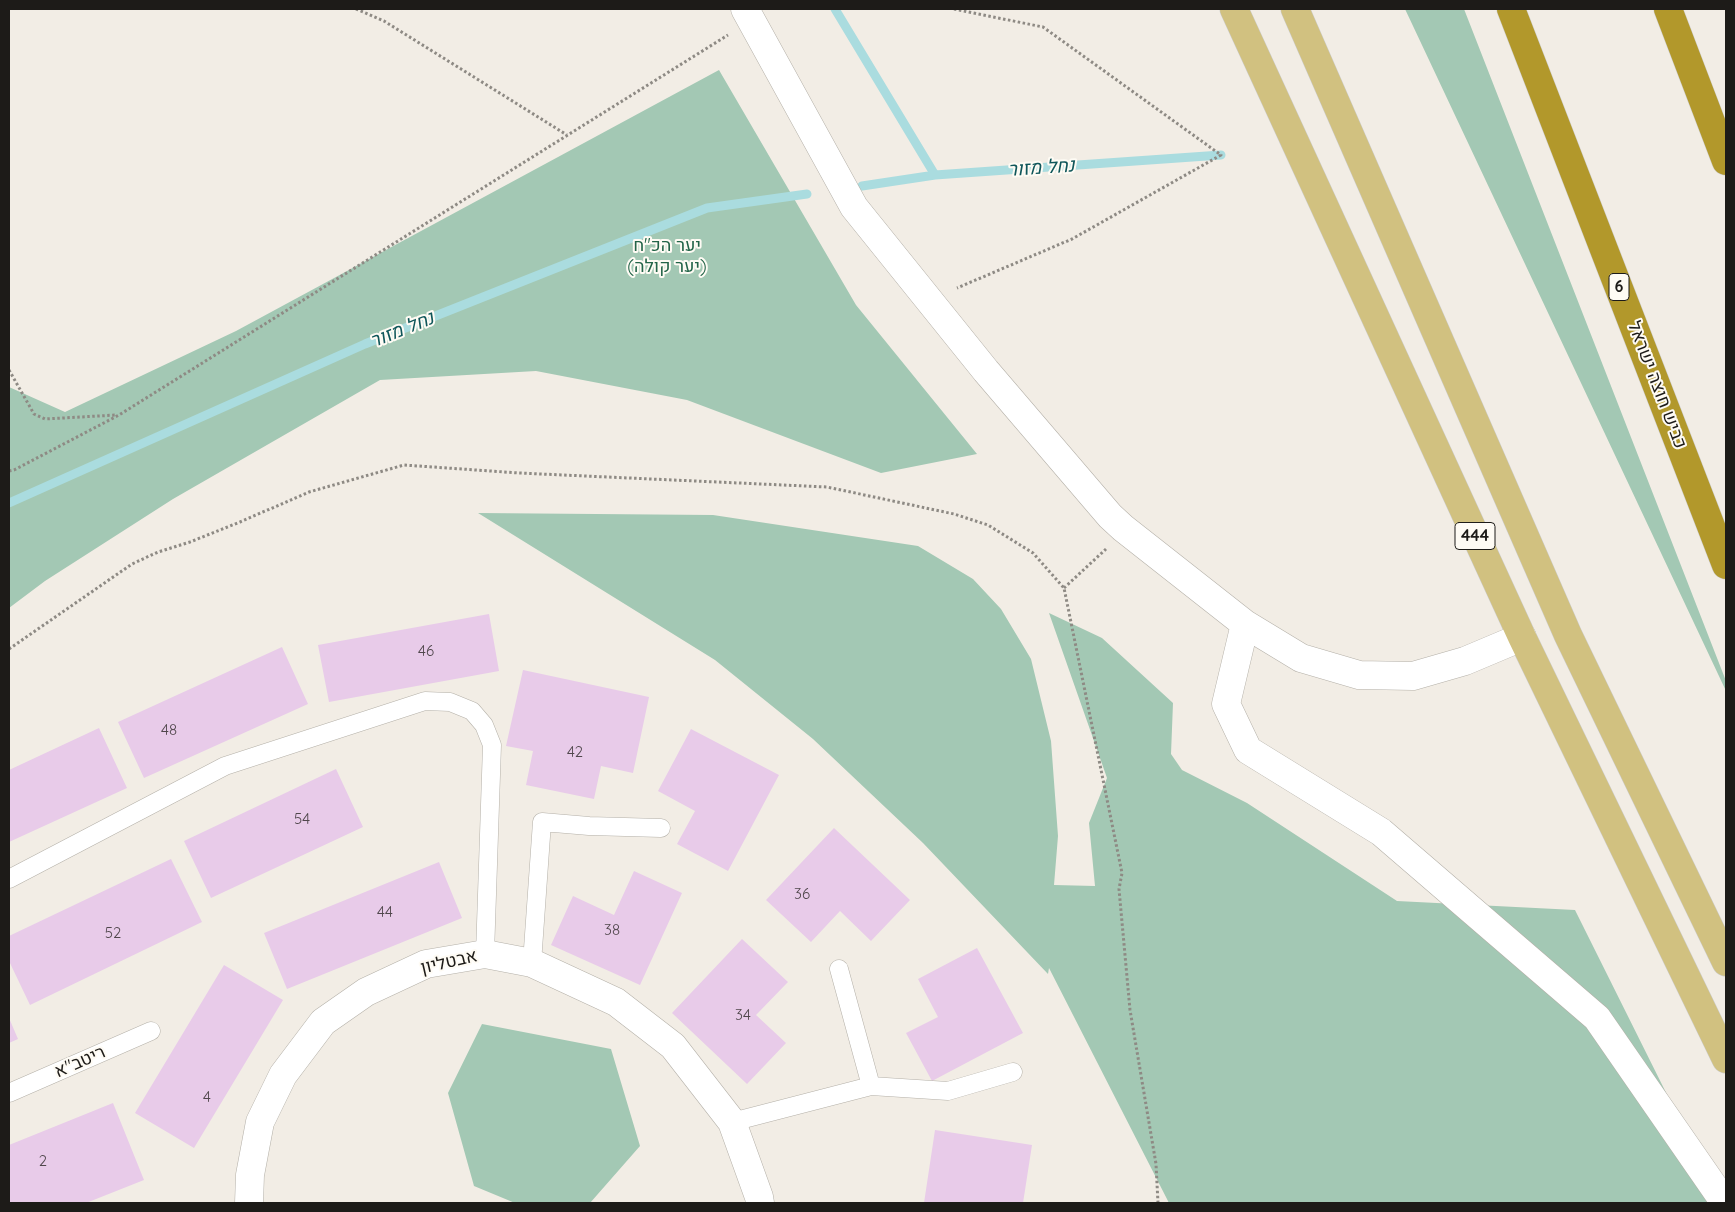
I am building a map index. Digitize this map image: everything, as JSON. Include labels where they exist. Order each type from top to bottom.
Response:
[{"type":"highway","name":"כביש חוצה ישראל","points":[[1511,9],[1726,565]]},
{"type":"highway","points":[[1668,9],[1726,161]]},
{"type":"main road","name":"444","points":[[1234,9],[1522,637],[1726,1059]]},
{"type":"main road","name":"444","points":[[1295,9],[1568,635],[1726,962]]},
{"type":"street","points":[[748,15],[854,207],[986,371],[1122,528],[1245,624],[1301,658],[1359,675],[1413,676],[1465,661],[1522,637]]},
{"type":"street","points":[[1245,624],[1226,704],[1248,750],[1381,832],[1597,1018],[1725,1203]]},
{"type":"street","name":"אבטליון","points":[[249,1203],[250,1175],[260,1122],[283,1074],[323,1022],[366,992],[426,964],[485,954],[532,963],[616,1002],[673,1046],[732,1122],[760,1203]]},
{"type":"lane","points":[[9,879],[225,766],[425,701],[450,702],[472,711],[484,725],[492,745],[485,954]]},
{"type":"lane","points":[[532,963],[542,822],[589,826],[661,828]]},
{"type":"lane","points":[[839,969],[871,1086]]},
{"type":"lane","name":"ריטב\"א","points":[[9,1093],[151,1031]]},
{"type":"lane","points":[[732,1122],[871,1086],[948,1091],[1013,1072]]},
{"type":"path","points":[[356,9],[384,22],[568,135]]},
{"type":"path","points":[[929,300],[1072,239],[1222,155],[1044,27],[954,9]]},
{"type":"path","points":[[9,471],[119,415],[568,135],[748,15]]},
{"type":"path","points":[[9,370],[34,414],[45,419],[119,415]]},
{"type":"path","points":[[9,649],[132,564],[158,552],[190,542],[308,492],[404,466],[827,487],[954,514],[988,525],[1033,553],[1064,588],[1122,873],[1118,889],[1130,1010],[1156,1164],[1158,1203]]},
{"type":"path","points":[[1064,588],[1108,547],[1110,516]]},
{"type":"green space","points":[[1405,9],[1464,9],[1726,681],[1726,691]]},
{"type":"green space","name":"יער הכ\"ח (יער קולה)","points":[[719,70],[856,305],[977,454],[881,473],[687,400],[536,371],[380,380],[173,499],[45,581],[9,608],[9,387],[65,412],[236,331]]},
{"type":"green space","points":[[478,513],[713,515],[918,546],[973,579],[1001,609],[1031,659],[1051,741],[1058,836],[1054,885],[1095,886],[1089,823],[1107,778],[1049,613],[1102,638],[1173,703],[1171,754],[1182,770],[1247,803],[1397,901],[1575,910],[1721,1203],[1169,1203],[1049,968],[1048,974],[923,843],[813,739],[715,660]]},
{"type":"green space","points":[[482,1024],[611,1049],[640,1146],[590,1203],[515,1203],[474,1186],[448,1093]]},
{"type":"building","points":[[489,614],[499,671],[329,702],[318,645]]},
{"type":"building","points":[[282,647],[308,704],[144,778],[118,722]]},
{"type":"building","points":[[523,670],[649,697],[633,773],[601,766],[594,799],[526,785],[533,751],[506,746]]},
{"type":"building","points":[[99,728],[127,788],[9,842],[9,770]]},
{"type":"building","points":[[691,729],[779,775],[728,871],[677,844],[695,811],[658,791]]},
{"type":"building","points":[[336,769],[363,827],[211,898],[184,841]]},
{"type":"building","points":[[834,828],[910,900],[871,941],[840,911],[811,942],[766,900]]},
{"type":"building","points":[[171,859],[202,922],[30,1005],[9,961],[9,936]]},
{"type":"building","points":[[439,862],[462,918],[287,989],[264,933]]},
{"type":"building","points":[[634,871],[682,893],[640,985],[551,945],[573,896],[614,915]]},
{"type":"building","points":[[742,939],[788,982],[756,1015],[786,1043],[747,1084],[672,1013]]},
{"type":"building","points":[[977,948],[1023,1033],[932,1081],[906,1033],[938,1017],[918,979]]},
{"type":"building","points":[[224,965],[283,1000],[194,1148],[135,1113]]},
{"type":"building","points":[[9,1018],[18,1039],[9,1043]]},
{"type":"building","points":[[113,1103],[144,1180],[86,1203],[9,1203],[9,1145]]},
{"type":"building","points":[[935,1130],[1032,1145],[1023,1203],[924,1203]]},
{"type":"waterway","points":[[835,9],[935,175]]},
{"type":"waterway","name":"נחל מזור","points":[[862,186],[935,175],[1221,155]]},
{"type":"waterway","name":"נחל מזור","points":[[9,503],[365,344],[707,208],[807,194]]}]
